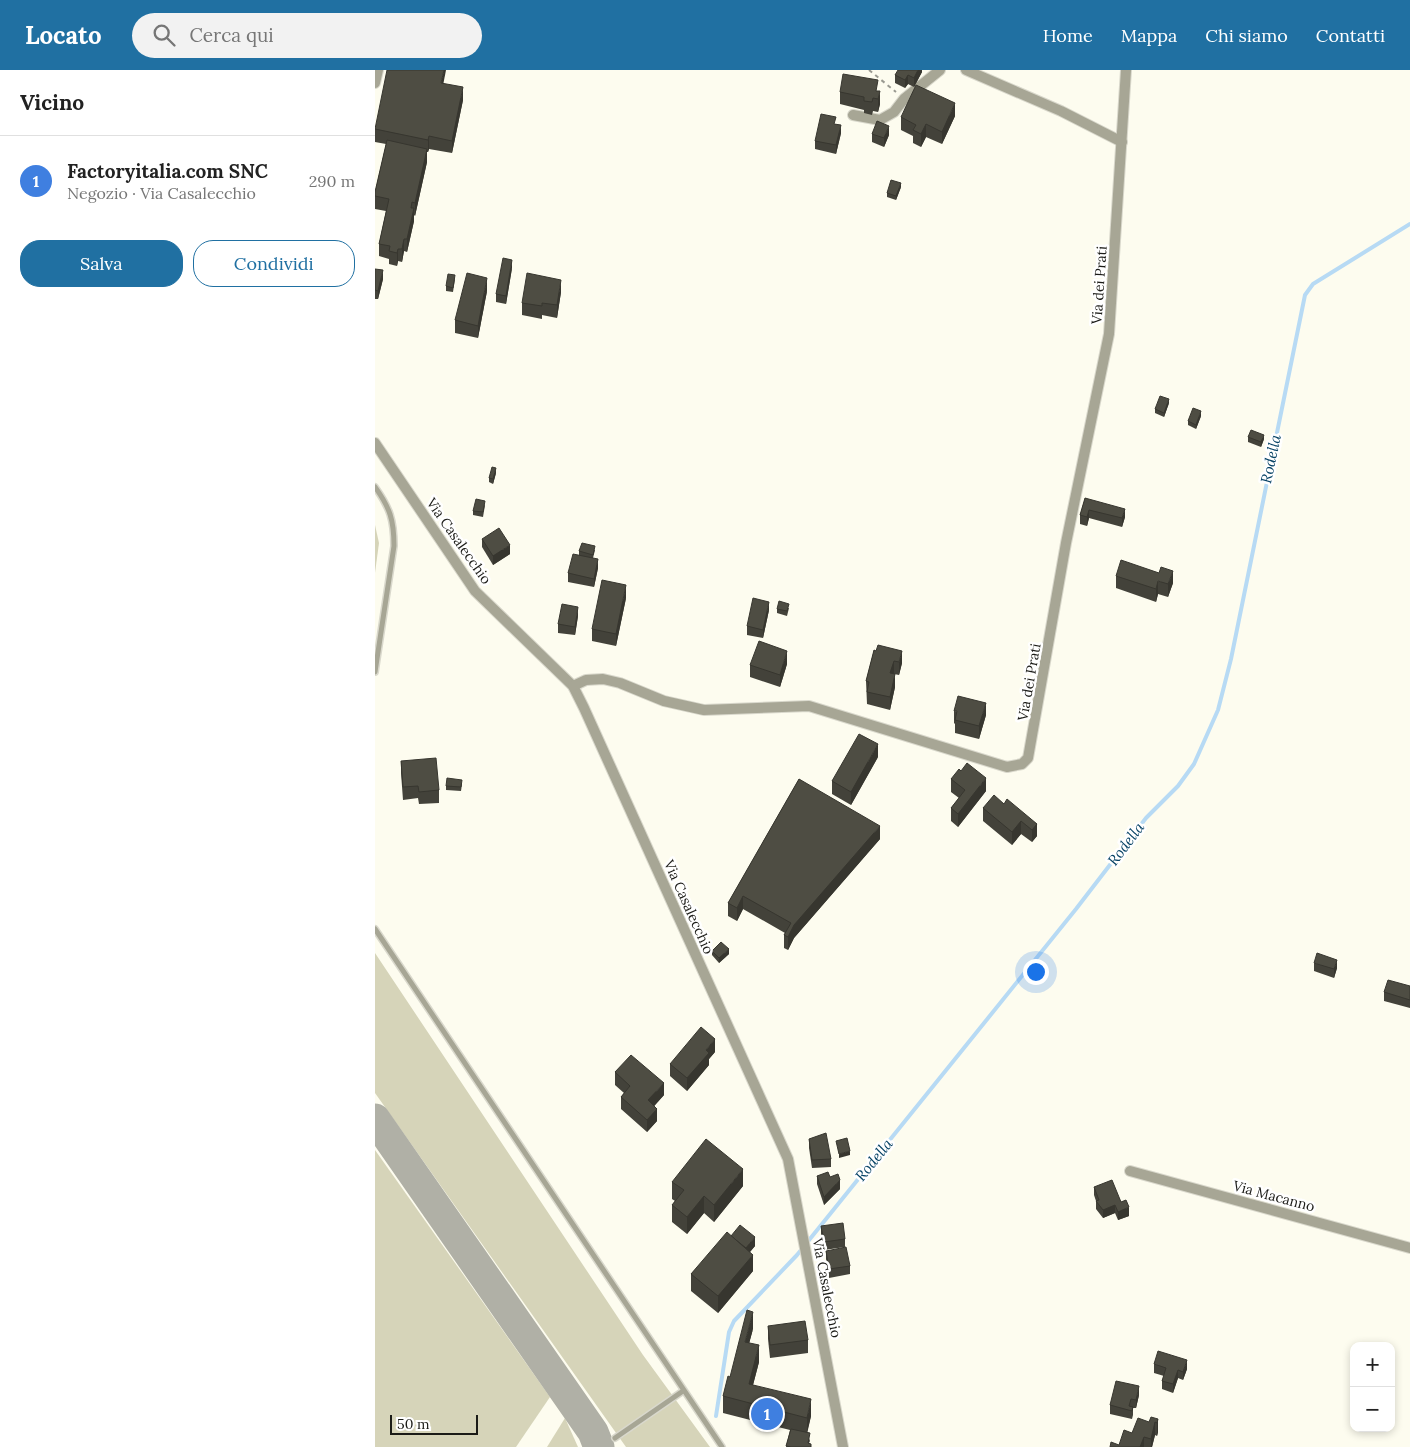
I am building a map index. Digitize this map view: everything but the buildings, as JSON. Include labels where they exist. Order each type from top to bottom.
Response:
[{"type":"street","points":[[375,83],[378,70]]},
{"type":"street","points":[[853,115],[880,120],[894,112],[940,70]]},
{"type":"street","points":[[966,70],[1061,111],[1122,142]]},
{"type":"street","name":"Via dei Prati","points":[[573,686],[586,680],[603,679],[620,683],[664,701],[704,710],[809,706],[1007,768],[1022,764],[1028,758],[1066,543],[1109,334],[1126,70]]},
{"type":"street","name":"Via Casalecchio","points":[[375,443],[475,591],[573,686],[788,1159],[843,1447]]},
{"type":"street","name":"Via Macanno","points":[[1131,1172],[1410,1248]]},
{"type":"lane","points":[[375,487],[387,506],[394,526],[394,546],[375,672]]},
{"type":"lane","points":[[375,929],[722,1447]]},
{"type":"lane","points":[[615,1438],[683,1391]]},
{"type":"path","points":[[869,70],[905,100]]},
{"type":"shaded area","points":[[375,525],[379,543],[375,573]]},
{"type":"shaded area","points":[[375,953],[643,1355],[710,1447],[626,1447],[375,1093]]},
{"type":"shaded area","points":[[375,1150],[550,1397],[516,1447],[375,1447]]},
{"type":"shaded area","points":[[565,1418],[578,1447],[547,1447]]},
{"type":"waterway","name":"Rodella","points":[[716,1416],[729,1332],[734,1321],[797,1255],[1076,909],[1146,818],[1178,786],[1194,764],[1218,710],[1231,659],[1305,295],[1313,284],[1410,224]]},
{"type":"taxiway","points":[[375,1119],[593,1432],[599,1447]]},
{"type":"place","name":"Factoryitalia.com SNC","points":[[767,1414]]}]
